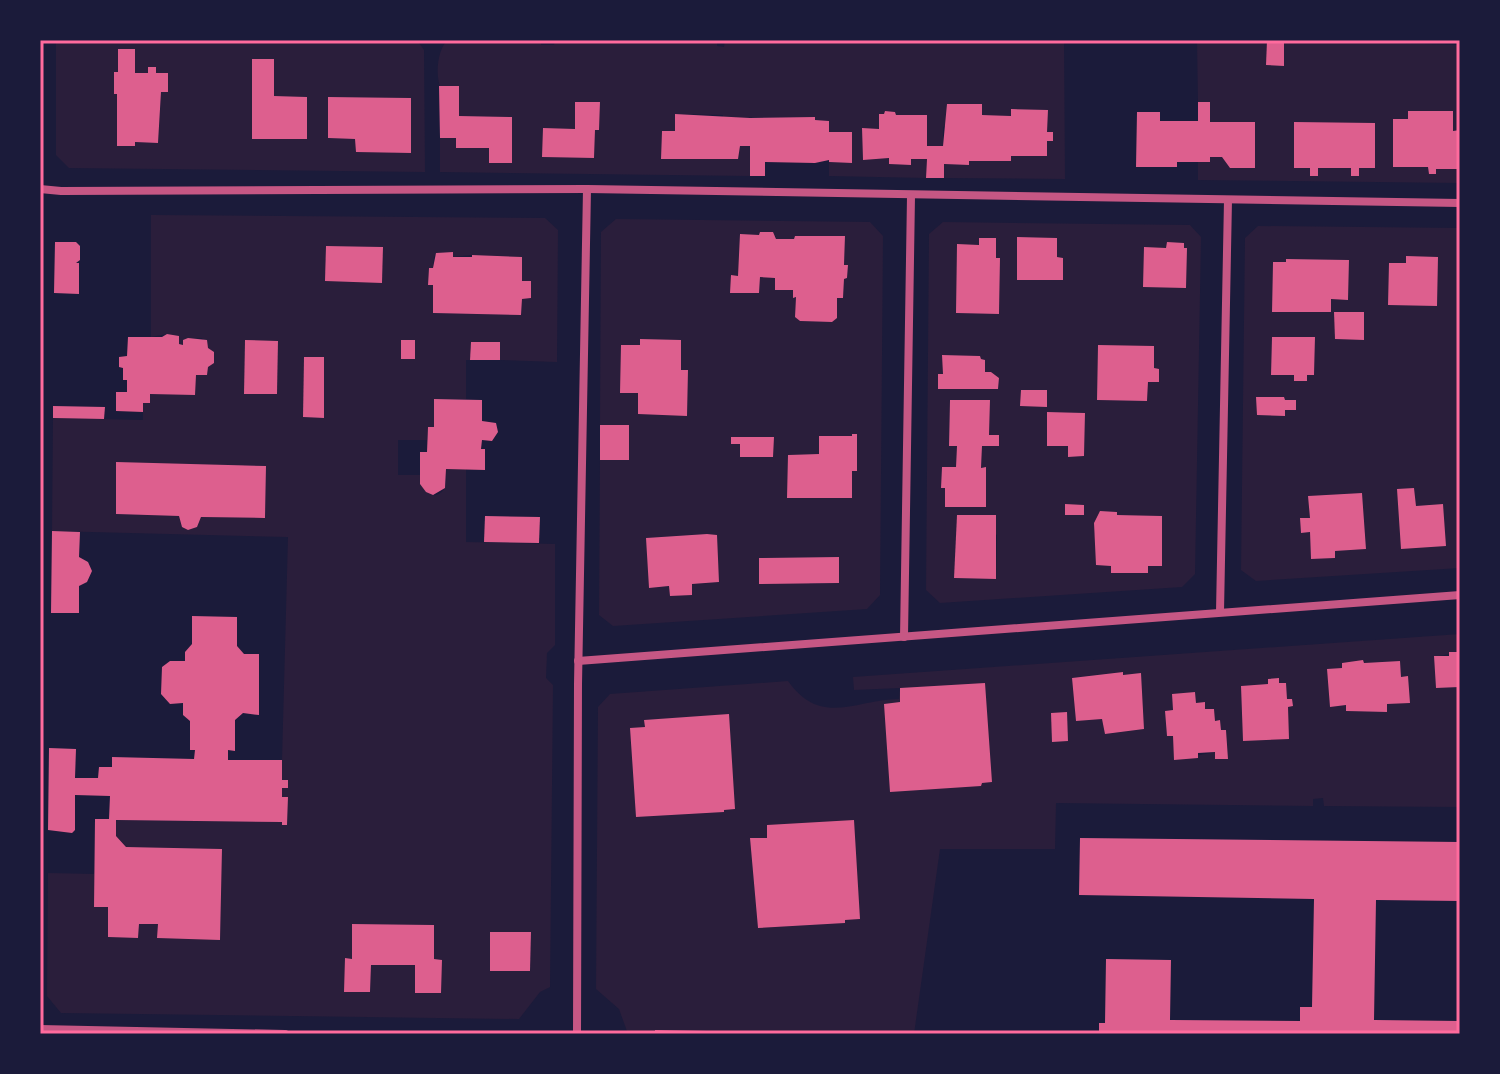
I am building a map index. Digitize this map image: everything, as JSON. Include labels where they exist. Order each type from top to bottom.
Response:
[{"type":"street","points":[[40,189],[587,189],[1460,203]]},
{"type":"street","points":[[577,1034],[578,661],[587,189]]},
{"type":"street","points":[[904,637],[911,196]]},
{"type":"street","points":[[1220,612],[1228,200]]},
{"type":"street","points":[[578,661],[1460,595]]},
{"type":"street","points":[[40,1029],[285,1034]]},
{"type":"shaded area","points":[[56,40],[417,40],[424,50],[425,172],[69,168],[56,155]],"holes":[[[274,59],[274,96],[307,97],[307,139],[252,139],[252,60]],[[168,73],[168,92],[161,92],[158,143],[135,142],[135,146],[117,94]],[[329,97],[411,98],[411,153],[395,153],[355,139],[328,138]]]},
{"type":"shaded area","points":[[448,40],[541,40],[541,45],[554,45],[555,40],[717,40],[717,46],[724,47],[725,40],[1064,40],[1065,179],[944,178],[944,164],[969,165],[969,161],[1011,156],[1047,156],[1047,141],[1053,140],[1053,132],[1047,132],[1047,110],[1011,116],[982,115],[982,105],[943,127],[943,146],[927,146],[927,115],[896,115],[895,112],[885,111],[879,115],[879,129],[862,129],[863,160],[889,158],[890,164],[911,165],[911,159],[927,159],[926,178],[829,176],[829,162],[851,163],[829,132],[829,121],[815,120],[814,117],[723,118],[723,115],[676,114],[675,131],[662,132],[661,158],[737,159],[740,146],[750,146],[750,176],[440,172],[440,138],[456,138],[489,148],[489,162],[512,117],[459,116],[439,84],[438,63]],"holes":[[[575,102],[600,102],[594,158],[543,157],[543,129],[575,129]]]},
{"type":"shaded area","points":[[1197,40],[1267,40],[1266,65],[1284,40],[1460,45],[1460,130],[1453,131],[1453,111],[1408,111],[1408,119],[1429,173],[1436,174],[1436,169],[1460,169],[1460,183],[1198,180],[1198,162],[1209,162],[1210,157],[1222,157],[1230,168],[1255,168],[1210,122],[1210,103],[1198,102]],"holes":[[[1294,123],[1375,123],[1375,168],[1359,168],[1359,175],[1351,176],[1351,168],[1318,168],[1318,176],[1310,176],[1310,168],[1294,168]]]},
{"type":"shaded area","points":[[151,215],[545,218],[558,230],[557,362],[500,360],[499,342],[471,342],[470,360],[466,360],[466,399],[435,399],[434,427],[428,427],[427,440],[398,440],[398,475],[420,475],[425,488],[432,495],[444,489],[446,469],[466,469],[466,542],[555,544],[555,645],[547,653],[546,678],[553,685],[550,987],[540,992],[519,1019],[61,1013],[47,996],[48,873],[94,874],[94,906],[108,907],[108,937],[138,938],[139,924],[158,924],[158,938],[220,939],[222,849],[126,847],[116,836],[116,820],[282,822],[282,825],[287,825],[288,797],[282,797],[282,760],[288,537],[52,531],[53,418],[143,420],[143,403],[150,403],[150,394],[196,375],[207,375],[208,348],[202,338],[183,340],[183,345],[179,344],[179,336],[167,334],[151,337]],"holes":[[[326,246],[383,247],[382,282],[326,281]],[[453,252],[453,257],[522,257],[522,281],[531,281],[531,298],[522,299],[521,315],[434,313],[433,285],[428,284],[429,268],[433,268],[437,253]],[[245,341],[278,341],[277,394],[244,394]],[[304,357],[324,357],[323,418],[303,417]],[[116,463],[215,465],[243,470],[244,465],[266,466],[265,518],[201,517],[197,527],[188,530],[182,527],[179,516],[116,514]],[[352,924],[433,925],[434,959],[441,960],[371,965],[370,992],[345,992],[345,959],[352,959]],[[490,933],[531,933],[530,971],[490,971]]]},
{"type":"shaded area","points":[[616,219],[870,222],[883,236],[880,595],[867,609],[613,626],[599,615],[600,460],[629,460],[629,426],[600,425],[601,232]],"holes":[[[759,235],[776,236],[776,239],[845,236],[847,278],[844,279],[843,298],[837,298],[831,322],[800,321],[795,316],[796,297],[793,297],[793,290],[776,290],[775,278],[760,277],[759,293],[731,293],[731,276],[738,276]],[[741,437],[773,437],[773,457],[740,456]],[[819,454],[788,497],[788,455]],[[716,535],[719,582],[649,588],[647,538]],[[838,557],[839,583],[810,584],[802,575],[780,575],[774,584],[759,584],[759,558]]]},
{"type":"shaded area","points":[[943,222],[1190,225],[1201,237],[1195,574],[1182,587],[940,603],[926,590],[929,234]],"holes":[[[1018,237],[1057,238],[1057,257],[1063,258],[1062,280],[1017,279]],[[979,238],[996,239],[995,266],[1000,267],[999,314],[956,313],[957,245],[979,245]],[[1098,345],[1149,373],[1147,401],[1097,400]],[[943,355],[980,356],[985,372],[999,378],[998,389],[938,389],[938,374],[943,374]],[[950,400],[990,401],[989,435],[999,435],[999,445],[982,446],[981,468],[985,467],[945,507],[945,488],[941,488],[942,467],[956,467],[957,446],[949,445]],[[1047,412],[1085,413],[1084,456],[1069,457],[1068,446],[1047,446]],[[1101,511],[1117,512],[1117,515],[1162,516],[1162,566],[1094,534],[1094,524]],[[957,515],[997,535],[996,579],[954,578]]]},
{"type":"shaded area","points":[[1258,226],[1460,228],[1460,568],[1256,581],[1241,570],[1245,238]],"holes":[[[1286,259],[1349,260],[1348,299],[1331,299],[1330,312],[1272,312],[1273,262],[1286,262]],[[1335,312],[1364,313],[1364,340],[1335,339]],[[1272,337],[1315,338],[1314,375],[1307,375],[1307,381],[1295,381],[1294,375],[1271,375]],[[1414,488],[1416,506],[1443,504],[1445,546],[1397,490]],[[1362,493],[1366,549],[1335,551],[1335,558],[1311,559],[1310,532],[1301,533],[1300,519],[1310,518],[1309,496]]]},
{"type":"shaded area","points":[[1460,634],[1460,652],[1434,657],[1436,688],[1460,687],[1460,807],[1324,806],[1323,798],[1313,799],[1313,806],[1056,803],[1055,849],[940,849],[914,1034],[713,1034],[656,1030],[655,1034],[628,1034],[619,1009],[596,989],[598,707],[610,694],[788,681],[800,695],[826,707],[839,708],[899,699],[900,688],[854,690],[853,677]],"holes":[[[1400,661],[1401,677],[1408,677],[1409,702],[1387,704],[1386,712],[1347,711],[1346,705],[1330,706],[1327,670],[1342,668],[1342,663]],[[1122,672],[1123,675],[1141,674],[1144,729],[1106,734],[1102,719],[1076,720],[1072,678]],[[1268,679],[1279,679],[1279,683],[1286,684],[1287,699],[1292,699],[1292,706],[1243,741],[1241,686],[1268,684]],[[1195,692],[1196,703],[1204,703],[1205,709],[1214,709],[1215,721],[1220,720],[1221,730],[1226,730],[1228,758],[1216,759],[1215,752],[1175,760],[1173,736],[1167,736],[1165,711],[1173,710],[1172,695]],[[729,715],[723,812],[636,817],[630,729],[645,727],[645,720]],[[767,825],[859,919],[845,920],[844,923],[758,928],[750,838],[767,838]]]},
{"type":"building","points":[[1267,40],[1284,40],[1284,66],[1266,65]]},
{"type":"building","points":[[118,49],[135,49],[135,73],[148,73],[148,67],[156,67],[156,73],[168,73],[168,92],[161,92],[158,143],[135,142],[135,146],[117,146],[114,72],[118,72]]},
{"type":"building","points":[[252,59],[274,59],[274,96],[307,97],[307,139],[252,139]]},
{"type":"building","points":[[439,86],[459,86],[459,116],[512,117],[512,163],[489,163],[489,148],[456,148],[456,138],[440,138]]},
{"type":"building","points":[[328,97],[411,98],[411,153],[356,152],[355,139],[328,138]]},
{"type":"building","points":[[575,102],[600,102],[594,158],[542,157],[543,128],[575,129]]},
{"type":"building","points":[[1198,102],[1210,102],[1210,122],[1255,122],[1255,168],[1230,168],[1222,157],[1210,157],[1210,162],[1177,162],[1177,167],[1136,167],[1137,112],[1160,112],[1160,121],[1198,121]]},
{"type":"building","points":[[947,104],[982,104],[982,115],[1011,116],[1011,109],[1048,110],[1047,132],[1053,132],[1053,141],[1047,141],[1047,156],[1011,156],[1011,161],[969,161],[969,165],[944,164],[944,178],[926,178],[927,159],[911,159],[911,165],[889,164],[889,158],[863,160],[862,128],[879,129],[879,114],[885,111],[895,112],[896,115],[927,115],[927,146],[943,146]]},
{"type":"building","points":[[1408,111],[1453,111],[1453,131],[1460,130],[1460,169],[1436,169],[1436,174],[1429,174],[1428,167],[1393,167],[1393,119],[1408,119]]},
{"type":"building","points":[[675,114],[815,117],[815,120],[829,121],[829,132],[852,132],[852,163],[829,160],[815,163],[765,162],[765,176],[750,176],[750,146],[740,146],[738,159],[661,159],[662,131],[675,131]]},
{"type":"building","points":[[1294,122],[1375,123],[1375,168],[1359,168],[1359,176],[1351,176],[1351,168],[1318,168],[1318,176],[1310,176],[1310,168],[1294,168]]},
{"type":"building","points":[[760,232],[773,232],[776,239],[845,236],[847,278],[844,279],[843,298],[837,298],[837,318],[832,322],[800,321],[795,317],[796,297],[793,298],[793,290],[775,290],[775,278],[760,277],[759,293],[730,293],[731,275],[738,276],[740,234],[759,235]]},
{"type":"building","points":[[1017,237],[1057,238],[1057,257],[1063,258],[1063,280],[1017,280]]},
{"type":"building","points":[[979,238],[996,238],[996,258],[1000,258],[999,314],[956,313],[957,244],[979,245]]},
{"type":"building","points":[[55,242],[76,242],[80,246],[80,260],[76,263],[79,263],[79,294],[54,293]]},
{"type":"building","points":[[1167,242],[1184,243],[1184,248],[1187,248],[1186,288],[1143,287],[1144,247],[1166,248]]},
{"type":"building","points":[[326,246],[383,247],[382,283],[325,281]]},
{"type":"building","points":[[453,252],[453,257],[522,257],[522,281],[531,281],[531,298],[522,299],[521,315],[433,313],[433,285],[428,285],[429,268],[433,268],[436,253]]},
{"type":"building","points":[[1406,256],[1438,257],[1437,306],[1388,305],[1389,263],[1406,263]]},
{"type":"building","points":[[1286,259],[1349,260],[1348,300],[1331,299],[1331,312],[1272,312],[1273,262],[1286,262]]},
{"type":"building","points":[[1334,312],[1364,312],[1364,340],[1335,339]]},
{"type":"building","points":[[167,334],[179,336],[179,344],[183,345],[183,340],[188,338],[207,340],[208,348],[214,352],[214,363],[208,367],[207,375],[196,375],[195,395],[150,394],[150,403],[143,403],[143,412],[116,411],[116,392],[127,392],[127,380],[123,380],[119,357],[127,356],[128,337],[162,337]]},
{"type":"building","points":[[1272,337],[1315,337],[1314,375],[1307,375],[1307,381],[1294,381],[1294,375],[1271,375]]},
{"type":"building","points":[[640,339],[681,340],[681,370],[688,370],[687,416],[638,414],[638,393],[620,393],[621,345],[640,345]]},
{"type":"building","points":[[245,340],[278,341],[277,394],[244,394]]},
{"type":"building","points":[[401,340],[415,340],[415,359],[401,359]]},
{"type":"building","points":[[471,342],[500,342],[500,360],[470,360]]},
{"type":"building","points":[[1098,345],[1154,346],[1154,368],[1159,369],[1159,382],[1148,382],[1147,401],[1097,400]]},
{"type":"building","points":[[942,355],[980,356],[985,360],[985,372],[999,378],[998,389],[938,389],[938,374],[943,374]]},
{"type":"building","points":[[304,357],[324,357],[324,418],[303,417]]},
{"type":"building","points":[[1021,390],[1047,390],[1047,407],[1020,406]]},
{"type":"building","points":[[1256,397],[1296,400],[1296,410],[1285,410],[1285,416],[1257,415]]},
{"type":"building","points":[[434,399],[482,400],[482,421],[496,423],[498,432],[492,441],[482,440],[485,470],[446,469],[445,488],[433,495],[420,484],[420,452],[427,452],[428,427],[434,427]]},
{"type":"building","points":[[950,400],[990,400],[989,435],[999,435],[999,446],[982,446],[981,468],[986,467],[986,507],[945,507],[945,488],[941,488],[942,467],[956,467],[957,446],[949,446]]},
{"type":"building","points":[[53,406],[105,407],[104,419],[53,418]]},
{"type":"building","points":[[1047,412],[1085,413],[1084,456],[1068,457],[1068,446],[1047,446]]},
{"type":"building","points":[[600,425],[629,425],[629,460],[600,460]]},
{"type":"building","points":[[857,434],[857,471],[852,471],[852,498],[787,498],[788,455],[819,454],[819,436]]},
{"type":"building","points":[[731,437],[774,437],[773,457],[740,457],[740,444],[731,444]]},
{"type":"building","points":[[116,462],[266,466],[265,518],[201,517],[197,527],[188,530],[182,527],[179,516],[116,514]]},
{"type":"building","points":[[1414,488],[1416,506],[1443,504],[1446,546],[1401,549],[1397,489]]},
{"type":"building","points":[[1362,493],[1366,549],[1335,551],[1335,558],[1311,559],[1310,532],[1301,533],[1300,518],[1310,518],[1308,496]]},
{"type":"building","points":[[1065,504],[1084,505],[1084,515],[1065,515]]},
{"type":"building","points":[[1100,511],[1117,512],[1117,515],[1162,516],[1162,566],[1148,566],[1148,573],[1111,573],[1111,566],[1096,565],[1094,523]]},
{"type":"building","points":[[957,515],[996,515],[996,579],[954,578]]},
{"type":"building","points":[[485,516],[540,517],[539,543],[484,542]]},
{"type":"building","points":[[52,531],[80,532],[79,557],[88,562],[92,571],[87,582],[79,586],[79,613],[51,613]]},
{"type":"building","points":[[717,535],[719,582],[692,584],[692,595],[670,596],[669,586],[649,588],[646,538]]},
{"type":"building","points":[[839,557],[839,583],[759,584],[759,558]]},
{"type":"building","points":[[192,616],[237,617],[237,646],[244,654],[259,654],[259,715],[243,713],[235,720],[235,751],[228,750],[228,760],[282,760],[282,780],[288,780],[288,788],[282,788],[282,797],[288,797],[287,825],[282,825],[282,822],[116,820],[116,836],[126,847],[222,849],[220,940],[157,938],[158,924],[139,924],[138,938],[108,937],[108,907],[94,907],[95,819],[109,819],[110,796],[75,795],[75,830],[72,833],[48,830],[49,748],[76,749],[75,778],[98,778],[99,767],[112,767],[112,757],[194,759],[195,750],[190,750],[190,721],[183,715],[183,703],[170,704],[161,694],[162,667],[170,661],[185,661],[185,652],[192,644]]},
{"type":"building","points":[[1449,652],[1460,652],[1460,687],[1436,688],[1434,656],[1449,656]]},
{"type":"building","points":[[1363,660],[1364,663],[1400,661],[1401,677],[1408,676],[1410,703],[1387,704],[1387,712],[1346,711],[1346,705],[1330,707],[1327,669],[1342,668],[1342,663]]},
{"type":"building","points":[[1123,672],[1123,675],[1141,673],[1144,729],[1105,734],[1102,719],[1076,721],[1072,678]]},
{"type":"building","points":[[1279,678],[1279,683],[1286,683],[1287,699],[1292,699],[1293,706],[1288,707],[1289,739],[1243,741],[1241,686],[1268,684],[1268,679]]},
{"type":"building","points":[[985,683],[992,782],[982,783],[981,786],[890,792],[884,704],[900,702],[900,688]]},
{"type":"building","points":[[1195,692],[1196,703],[1205,702],[1205,709],[1214,709],[1215,721],[1220,720],[1221,730],[1226,730],[1228,759],[1215,759],[1215,752],[1198,753],[1198,758],[1174,760],[1173,736],[1167,736],[1165,711],[1173,710],[1172,694]]},
{"type":"building","points":[[1067,712],[1068,741],[1052,742],[1051,713]]},
{"type":"building","points":[[729,714],[735,809],[636,817],[630,728],[645,727],[644,720]]},
{"type":"building","points":[[854,820],[860,919],[845,920],[845,923],[758,928],[750,838],[767,838],[767,825]]},
{"type":"building","points":[[1080,838],[1460,842],[1460,901],[1376,900],[1374,1020],[1460,1021],[1460,1034],[1099,1034],[1099,1023],[1105,1023],[1106,959],[1171,960],[1170,1020],[1300,1021],[1300,1007],[1312,1007],[1314,899],[1079,895]]},
{"type":"building","points":[[352,924],[434,925],[434,959],[442,960],[441,993],[415,993],[415,965],[371,965],[370,992],[344,992],[345,958],[352,959]]},
{"type":"building","points":[[490,932],[531,932],[530,971],[490,971]]},
{"type":"building","points":[[655,1030],[707,1031],[707,1034],[655,1034]]}]
